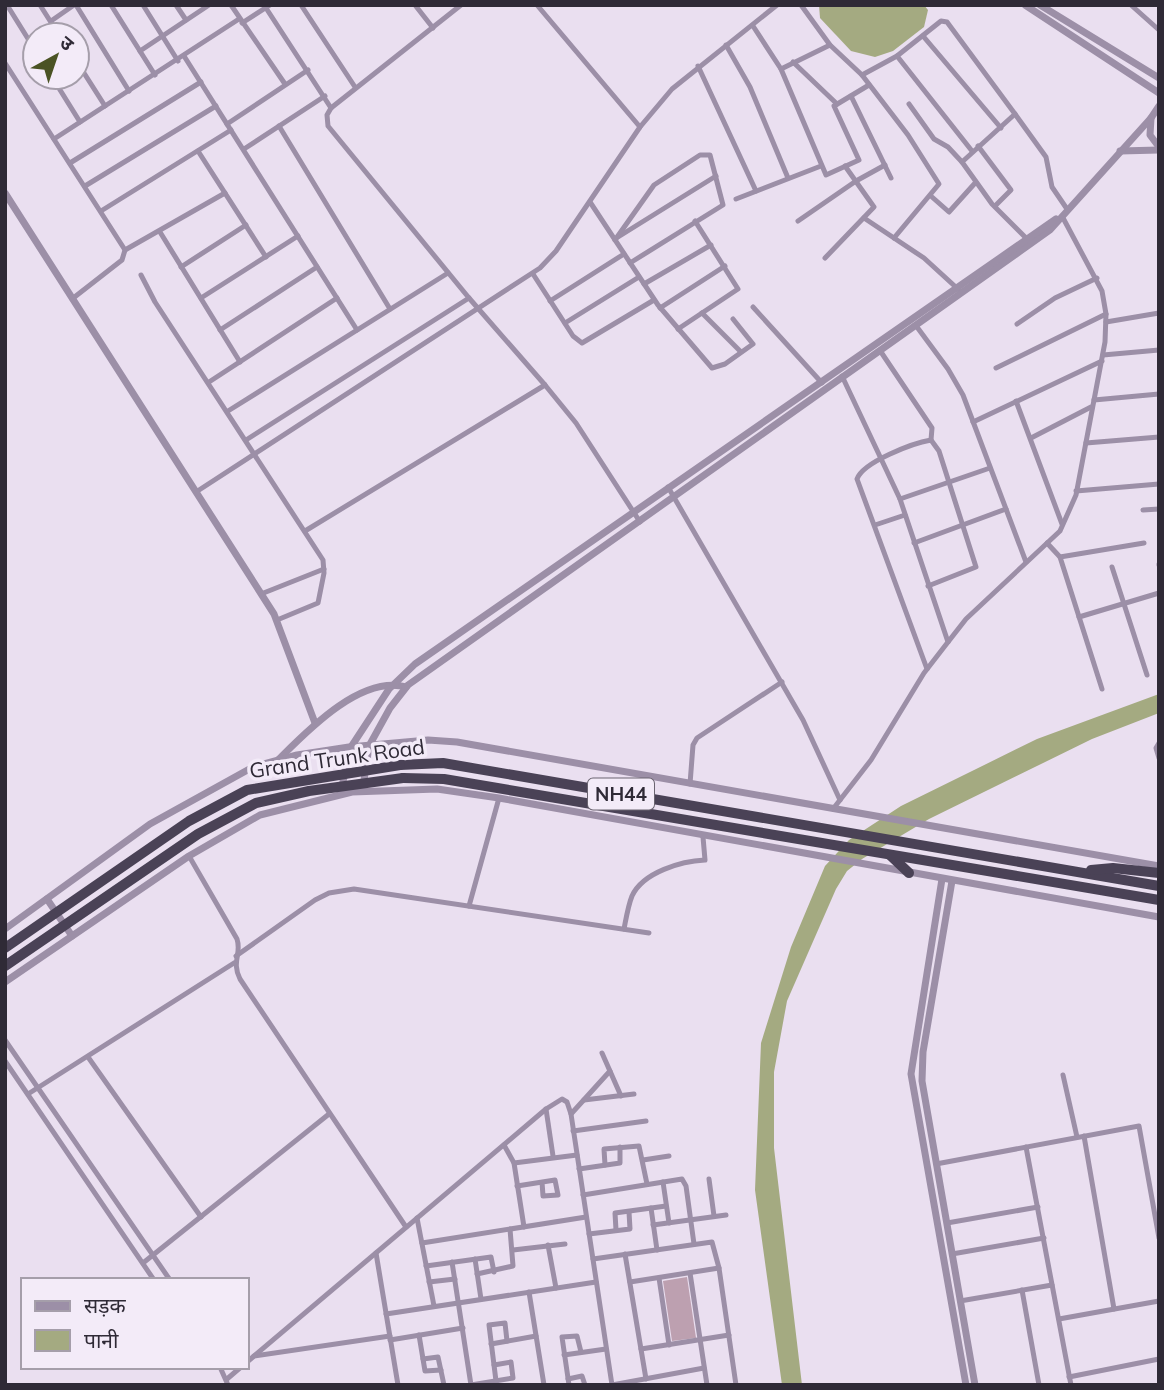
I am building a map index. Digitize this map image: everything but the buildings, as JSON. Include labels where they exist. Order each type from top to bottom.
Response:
[{"type":"highway","name":"Grand Trunk Road","points":[[5,948],[189,821],[247,790],[347,773],[443,763],[1078,872]]},
{"type":"highway","name":"Grand Trunk Road","points":[[5,966],[198,834],[256,803],[309,791],[403,778],[444,779],[890,855]]},
{"type":"highway","points":[[890,855],[909,873]]},
{"type":"highway","name":"NH44","points":[[890,855],[1159,900]]},
{"type":"highway","points":[[1078,872],[1113,868],[1159,873]]},
{"type":"highway","name":"NH44","points":[[1078,872],[1159,886]]},
{"type":"street","points":[[7,5],[21,28]]},
{"type":"street","points":[[40,5],[50,21]]},
{"type":"street","points":[[52,21],[75,5],[129,91]]},
{"type":"street","points":[[111,5],[155,75]]},
{"type":"street","points":[[143,5],[177,61]]},
{"type":"street","points":[[176,5],[186,20]]},
{"type":"street","points":[[140,51],[208,5]]},
{"type":"street","points":[[231,5],[285,84]]},
{"type":"street","points":[[301,5],[355,87]]},
{"type":"street","points":[[415,5],[433,28]]},
{"type":"street","points":[[461,5],[331,108],[327,115],[328,127],[576,423],[640,522]]},
{"type":"street","points":[[537,5],[640,127]]},
{"type":"street","points":[[196,492],[533,274],[556,251],[640,127],[672,89],[776,5]]},
{"type":"street","points":[[801,5],[830,45],[862,75],[908,135],[939,184],[932,197],[894,238]]},
{"type":"street","points":[[1025,5],[1155,90],[1158,77],[1040,5]]},
{"type":"street","points":[[1132,5],[1159,30]]},
{"type":"street","points":[[54,139],[268,6],[331,108]]},
{"type":"street","points":[[833,809],[872,760],[927,669],[966,619],[1047,543],[1062,524],[1076,491],[1102,358],[1106,322],[1097,278],[1063,214],[1052,187],[1046,157],[947,22],[941,21],[897,56],[862,75]]},
{"type":"street","points":[[752,26],[780,69],[821,166],[828,175],[859,160],[834,109],[837,104],[869,85]]},
{"type":"street","points":[[923,36],[1001,128]]},
{"type":"street","points":[[726,45],[750,87],[788,178]]},
{"type":"street","points":[[780,69],[830,45]]},
{"type":"street","points":[[184,56],[357,330]]},
{"type":"street","points":[[897,56],[972,151]]},
{"type":"street","points":[[793,62],[837,104]]},
{"type":"street","points":[[5,63],[125,250]]},
{"type":"street","points":[[698,66],[756,191]]},
{"type":"street","points":[[227,124],[308,70]]},
{"type":"street","points":[[70,163],[201,82]]},
{"type":"street","points":[[91,84],[105,106]]},
{"type":"street","points":[[61,91],[80,122]]},
{"type":"street","points":[[244,149],[326,96]]},
{"type":"street","points":[[851,96],[891,178]]},
{"type":"street","points":[[909,104],[934,139],[950,148],[995,206],[1026,238]]},
{"type":"street","points":[[85,186],[216,106]]},
{"type":"street","points":[[362,791],[369,746],[406,687],[674,498],[841,375],[1050,230],[1159,106]]},
{"type":"street","points":[[962,162],[1015,114]]},
{"type":"street","points":[[1151,118],[1150,135],[1159,148]]},
{"type":"street","points":[[279,126],[390,309]]},
{"type":"street","points":[[101,211],[231,130]]},
{"type":"street","points":[[978,146],[1011,190],[995,206]]},
{"type":"street","points":[[1119,151],[1159,148]]},
{"type":"street","points":[[198,151],[266,257]]},
{"type":"street","points":[[616,238],[651,188],[700,155],[710,155],[723,205],[630,263]]},
{"type":"street","points":[[798,221],[856,181],[885,165]]},
{"type":"street","points":[[736,199],[821,166]]},
{"type":"street","points":[[825,258],[874,205],[845,166]]},
{"type":"street","points":[[616,238],[716,176]]},
{"type":"street","points":[[932,197],[949,212],[976,181]]},
{"type":"street","points":[[5,193],[277,620],[315,723]]},
{"type":"street","points":[[72,299],[122,260],[125,250],[225,193]]},
{"type":"street","points":[[590,202],[654,300],[712,368],[725,364],[753,344],[733,319]]},
{"type":"street","points":[[278,760],[315,723],[339,705],[393,683],[496,607],[668,487],[822,383],[881,352],[917,327],[1026,238],[1063,214]]},
{"type":"street","points":[[864,218],[924,258],[960,291]]},
{"type":"street","points":[[678,329],[738,289],[695,221]]},
{"type":"street","points":[[181,267],[246,225]]},
{"type":"street","points":[[160,232],[240,362]]},
{"type":"street","points":[[201,298],[298,236]]},
{"type":"street","points":[[644,284],[711,245]]},
{"type":"street","points":[[550,301],[624,254]]},
{"type":"street","points":[[660,308],[725,266]]},
{"type":"street","points":[[220,330],[317,267]]},
{"type":"street","points":[[228,411],[448,273]]},
{"type":"street","points":[[533,274],[578,341],[584,343],[654,300]]},
{"type":"street","points":[[141,275],[155,302],[323,560],[318,603],[277,620]]},
{"type":"street","points":[[565,323],[639,277]]},
{"type":"street","points":[[1017,324],[1055,298],[1097,278]]},
{"type":"street","points":[[209,382],[337,298]]},
{"type":"street","points":[[246,440],[469,298]]},
{"type":"street","points":[[753,307],[822,383]]},
{"type":"street","points":[[702,313],[740,351]]},
{"type":"street","points":[[1106,322],[1159,313]]},
{"type":"street","points":[[996,368],[1106,314]]},
{"type":"street","points":[[917,327],[958,384],[1026,562]]},
{"type":"street","points":[[973,422],[1102,358],[1159,350]]},
{"type":"street","points":[[881,352],[932,428],[931,440],[939,451],[976,567],[928,586]]},
{"type":"street","points":[[841,375],[900,499],[948,642]]},
{"type":"street","points":[[305,531],[545,384]]},
{"type":"street","points":[[1094,400],[1159,394]]},
{"type":"street","points":[[1016,401],[1062,524]]},
{"type":"street","points":[[1031,438],[1091,407]]},
{"type":"street","points":[[1086,443],[1159,437]]},
{"type":"street","points":[[927,669],[857,479],[864,468],[931,440]]},
{"type":"street","points":[[900,499],[990,468]]},
{"type":"street","points":[[1076,491],[1159,484]]},
{"type":"street","points":[[668,487],[782,682],[840,800]]},
{"type":"street","points":[[914,543],[1006,509]]},
{"type":"street","points":[[1143,510],[1159,509]]},
{"type":"street","points":[[875,525],[905,515]]},
{"type":"street","points":[[1047,543],[1060,557],[1102,689]]},
{"type":"street","points":[[1060,557],[1144,543]]},
{"type":"street","points":[[1112,567],[1147,675]]},
{"type":"street","points":[[261,594],[324,569]]},
{"type":"street","points":[[1079,617],[1159,593]]},
{"type":"street","points":[[496,607],[502,618]]},
{"type":"street","points":[[690,784],[693,745],[697,738],[782,682]]},
{"type":"street","points":[[393,683],[406,687]]},
{"type":"street","points":[[341,794],[351,747],[393,683]]},
{"type":"street","points":[[5,929],[150,824],[231,777],[278,760],[351,747],[442,740],[1159,866]]},
{"type":"street","points":[[1159,743],[1156,748],[1159,758]]},
{"type":"street","points":[[5,982],[190,856],[260,814],[362,791],[438,789],[499,798],[703,837],[1159,917]]},
{"type":"street","points":[[469,906],[499,798]]},
{"type":"street","points":[[624,929],[631,897],[639,886],[656,874],[689,861],[705,860],[703,837]]},
{"type":"street","points":[[190,856],[237,939],[235,960],[240,979],[406,1227]]},
{"type":"street","points":[[942,879],[911,1074],[966,1385]]},
{"type":"street","points":[[951,881],[923,1052],[922,1081],[975,1385]]},
{"type":"street","points":[[28,1094],[235,960],[315,900],[341,889],[354,888],[649,933]]},
{"type":"street","points":[[47,899],[72,936]]},
{"type":"street","points":[[5,1040],[169,1278]]},
{"type":"street","points":[[602,1054],[621,1096]]},
{"type":"street","points":[[89,1057],[201,1217]]},
{"type":"street","points":[[5,1061],[154,1278]]},
{"type":"street","points":[[571,1114],[610,1071]]},
{"type":"street","points":[[1063,1075],[1076,1137]]},
{"type":"street","points":[[584,1100],[634,1094]]},
{"type":"street","points":[[248,1361],[546,1109],[556,1101],[564,1099],[571,1114],[612,1385],[704,1368]]},
{"type":"street","points":[[546,1109],[553,1157]]},
{"type":"street","points":[[143,1263],[329,1114]]},
{"type":"street","points":[[573,1131],[646,1121]]},
{"type":"street","points":[[936,1164],[1139,1126],[1159,1238]]},
{"type":"street","points":[[59,1139],[69,1132]]},
{"type":"street","points":[[1084,1136],[1114,1309]]},
{"type":"street","points":[[504,1144],[514,1163],[523,1227]]},
{"type":"street","points":[[605,1165],[604,1150],[639,1146],[647,1184]]},
{"type":"street","points":[[579,1169],[621,1163],[620,1147]]},
{"type":"street","points":[[1026,1147],[1071,1385]]},
{"type":"street","points":[[514,1163],[577,1155]]},
{"type":"street","points":[[643,1160],[670,1156]]},
{"type":"street","points":[[709,1180],[714,1216]]},
{"type":"street","points":[[583,1195],[647,1184],[685,1181],[694,1244]]},
{"type":"street","points":[[517,1186],[542,1182]]},
{"type":"street","points":[[663,1182],[669,1223]]},
{"type":"street","points":[[95,1192],[105,1185]]},
{"type":"street","points":[[616,1230],[613,1214],[666,1206]]},
{"type":"street","points":[[947,1223],[1038,1207]]},
{"type":"street","points":[[651,1208],[657,1250]]},
{"type":"street","points":[[589,1234],[631,1227],[629,1212]]},
{"type":"street","points":[[653,1225],[726,1215]]},
{"type":"street","points":[[422,1243],[586,1217]]},
{"type":"street","points":[[417,1218],[433,1307]]},
{"type":"street","points":[[477,1274],[511,1267],[513,1250],[510,1229]]},
{"type":"street","points":[[952,1254],[1044,1238]]},
{"type":"street","points":[[513,1250],[565,1244]]},
{"type":"street","points":[[593,1259],[694,1244],[713,1244],[736,1385]]},
{"type":"street","points":[[548,1245],[556,1288]]},
{"type":"street","points":[[376,1253],[398,1385]]},
{"type":"street","points":[[625,1254],[646,1379]]},
{"type":"street","points":[[426,1266],[491,1256],[494,1272]]},
{"type":"street","points":[[475,1259],[481,1299]]},
{"type":"street","points":[[452,1262],[471,1385],[514,1376],[512,1363],[494,1365]]},
{"type":"street","points":[[630,1282],[719,1269]]},
{"type":"street","points":[[690,1273],[707,1385]]},
{"type":"street","points":[[659,1278],[669,1345]]},
{"type":"street","points":[[429,1282],[455,1279]]},
{"type":"street","points":[[386,1314],[596,1282]]},
{"type":"street","points":[[960,1301],[1052,1285]]},
{"type":"street","points":[[1022,1290],[1038,1385]]},
{"type":"street","points":[[529,1292],[544,1385]]},
{"type":"street","points":[[1059,1320],[1159,1301]]},
{"type":"street","points":[[496,1381],[489,1324],[504,1323],[507,1341]]},
{"type":"street","points":[[254,1356],[463,1328]]},
{"type":"street","points":[[419,1335],[425,1372],[441,1370]]},
{"type":"street","points":[[641,1349],[729,1335]]},
{"type":"street","points":[[491,1344],[536,1336]]},
{"type":"street","points":[[581,1353],[578,1337],[563,1336],[568,1382],[583,1376],[585,1385]]},
{"type":"street","points":[[564,1355],[606,1349]]},
{"type":"street","points":[[423,1359],[438,1357],[444,1385]]},
{"type":"street","points":[[1069,1377],[1159,1359]]},
{"type":"shaded area","points":[[687,1277],[696,1338],[672,1341],[663,1281]]},
{"type":"water","points":[[819,5],[924,5],[928,10],[924,27],[893,51],[875,57],[851,51],[820,18]]},
{"type":"water","points":[[1159,694],[1159,713],[1092,739],[929,819],[862,859],[847,871],[836,889],[787,1001],[774,1072],[774,1148],[802,1385],[782,1385],[755,1190],[761,1043],[791,947],[825,866],[849,840],[901,806],[1037,739]]}]
